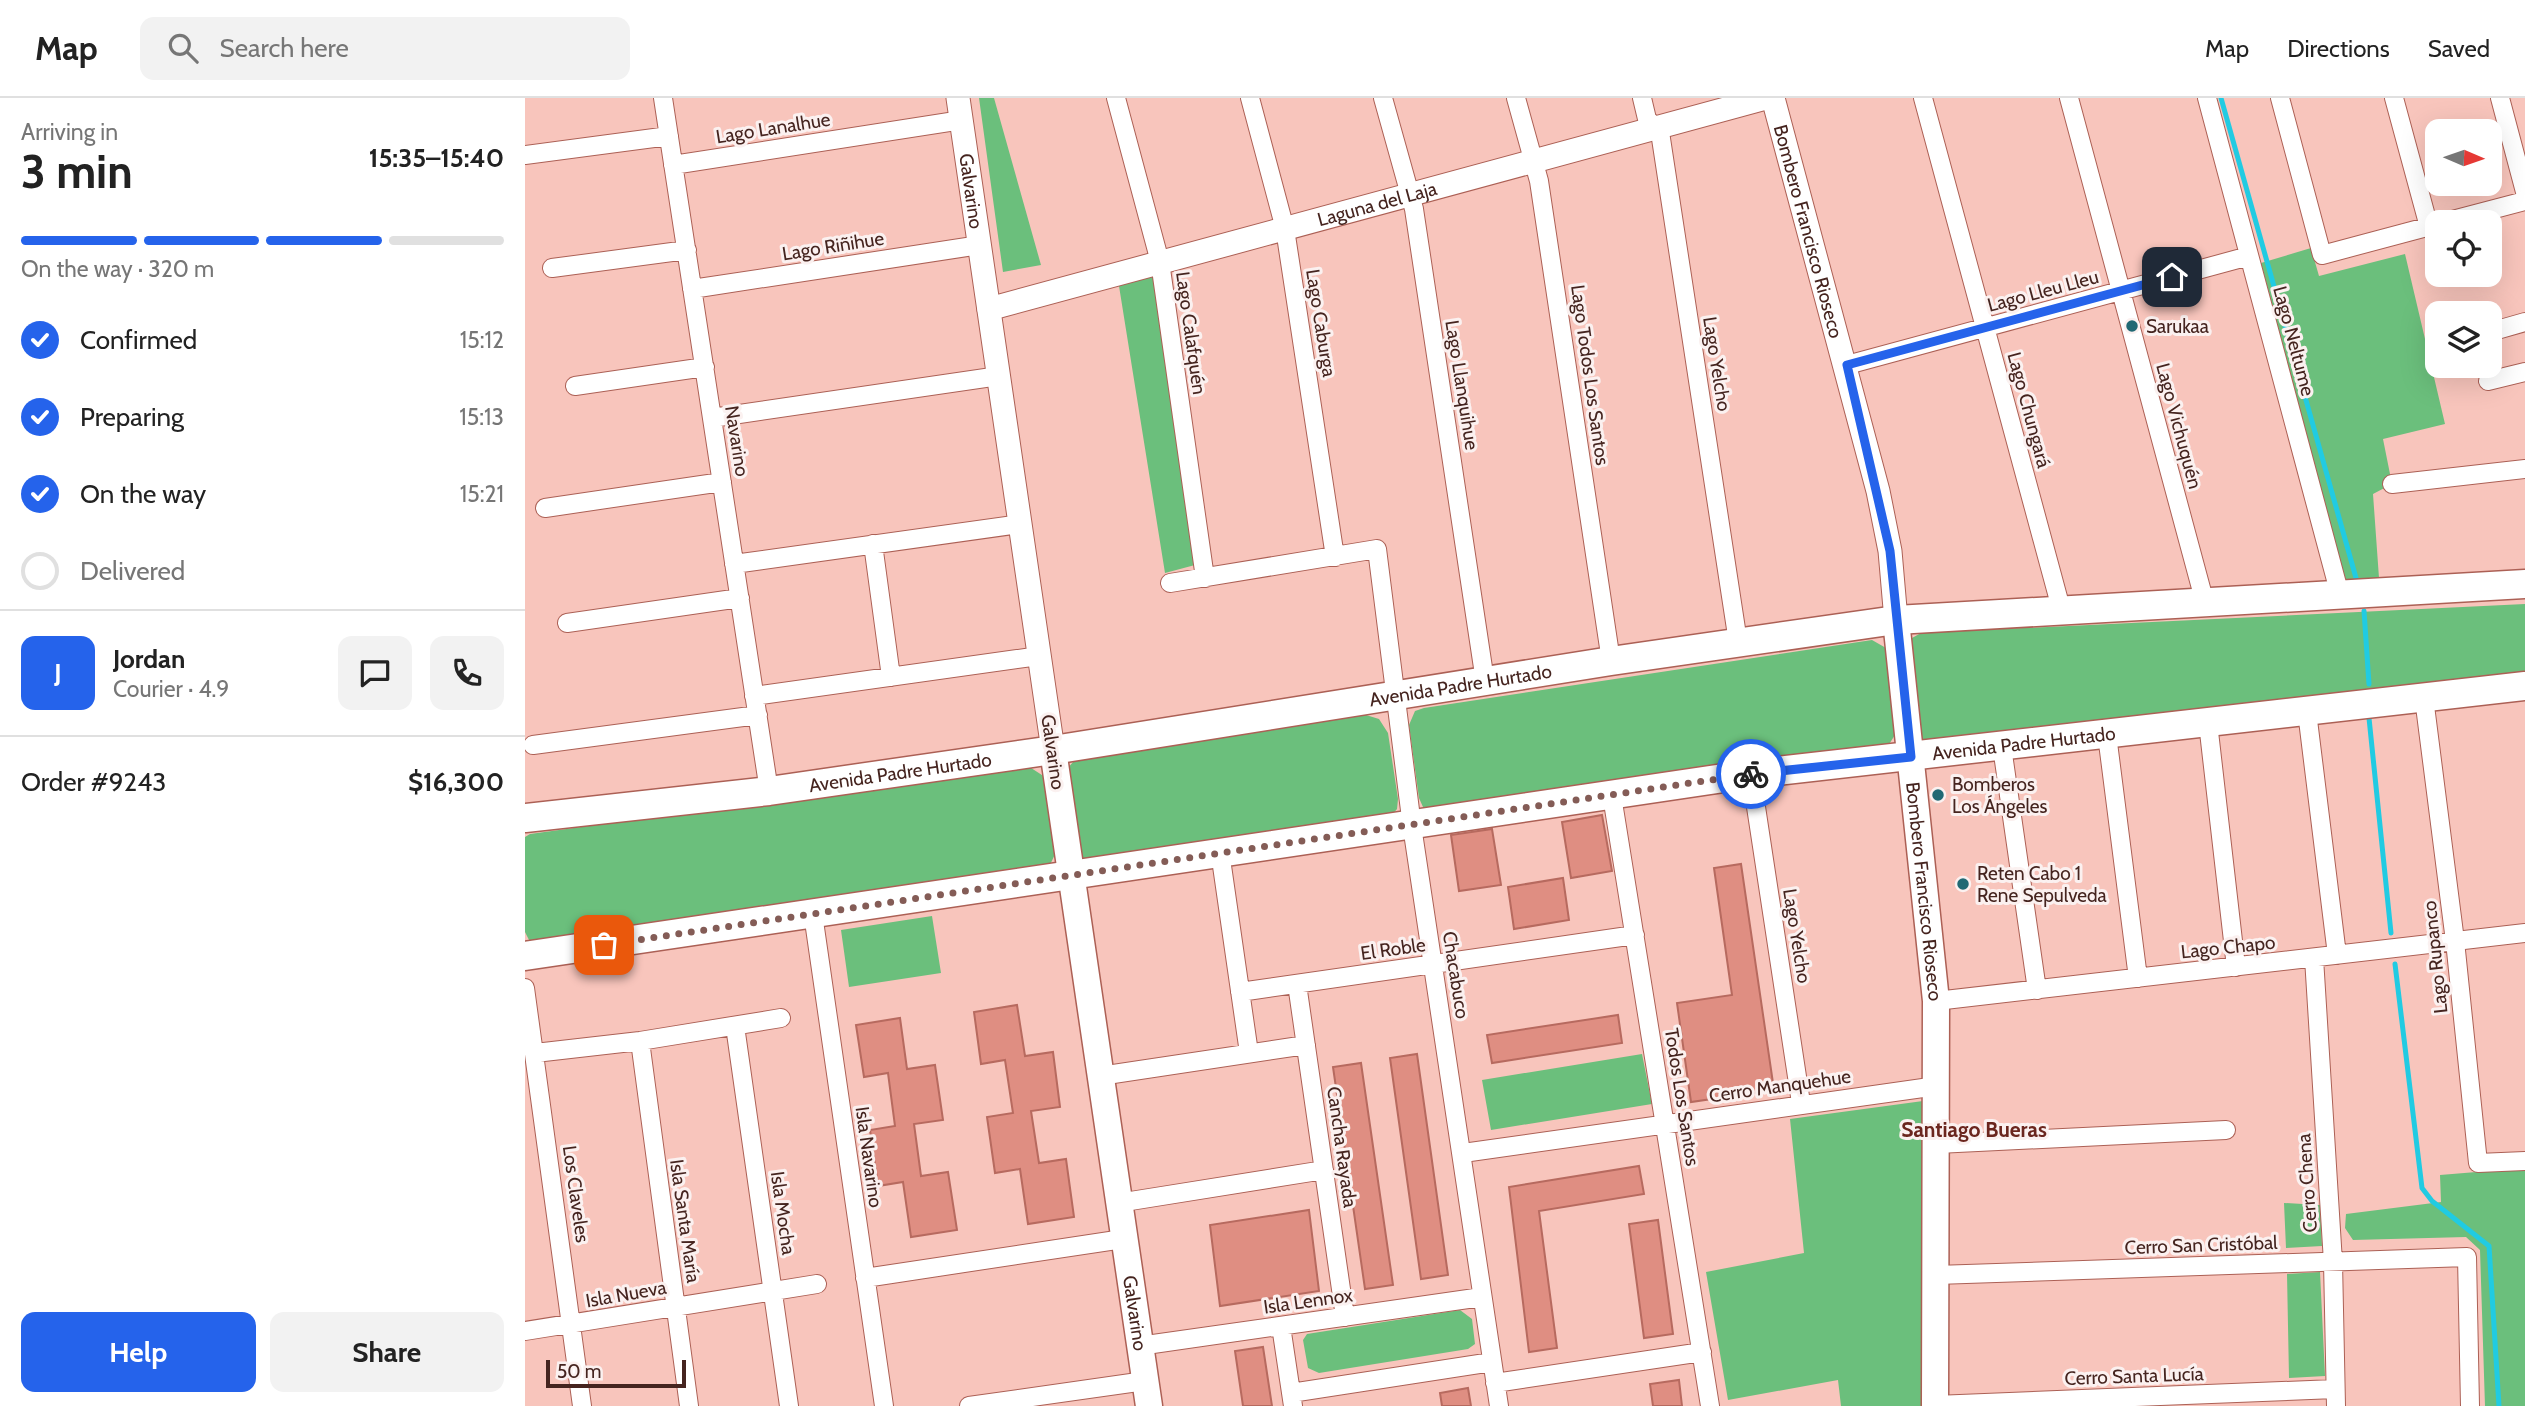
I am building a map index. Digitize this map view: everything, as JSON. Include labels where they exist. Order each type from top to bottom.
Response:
[{"type":"main road","name":"Avenida Padre Hurtado","points":[[525,818],[769,790],[1053,750],[1611,661],[1896,620],[2525,584]]},
{"type":"main road","name":"Bombero Francisco Rioseco","points":[[1896,620],[1936,1001],[1935,1405]]},
{"type":"main road","name":"Avenida Padre Hurtado","points":[[525,956],[1751,774],[2525,686]]},
{"type":"main road","name":"Galvarino","points":[[1053,750],[1147,1393]]},
{"type":"street","name":"Navarino","points":[[663,98],[769,790]]},
{"type":"street","name":"Lago Calafquén","points":[[1116,98],[1160,262],[1205,578]]},
{"type":"street","name":"Lago Caburga","points":[[1250,98],[1285,229],[1335,557]]},
{"type":"street","name":"Lago Llanquihue","points":[[1383,98],[1409,195],[1485,681]]},
{"type":"street","name":"Lago Todos Los Santos","points":[[1516,98],[1534,161],[1611,661]]},
{"type":"street","name":"Lago Yelcho","points":[[1642,98],[1647,119],[1660,132],[1738,642]]},
{"type":"street","name":"Laguna del Laja","points":[[989,309],[1766,98]]},
{"type":"street","name":"Bombero Francisco Rioseco","points":[[1773,98],[1847,365],[1884,519],[1896,620]]},
{"type":"street","name":"Lago Chungará","points":[[1923,98],[2061,612]]},
{"type":"street","name":"Lago Vichuquén","points":[[2069,98],[2205,603]]},
{"type":"street","name":"Lago Neltume","points":[[2207,98],[2340,595]]},
{"type":"street","points":[[2280,98],[2322,255],[2425,227]]},
{"type":"street","points":[[2394,98],[2432,210]]},
{"type":"street","points":[[2500,98],[2525,192]]},
{"type":"street","name":"Lago Lanalhue","points":[[673,165],[960,109]]},
{"type":"street","name":"Galvarino","points":[[960,109],[1053,750]]},
{"type":"street","points":[[525,155],[669,136]]},
{"type":"street","points":[[2491,210],[2525,201]]},
{"type":"street","name":"Lago Riñihue","points":[[692,289],[980,245]]},
{"type":"street","points":[[552,268],[687,250]]},
{"type":"street","name":"Lago Lleu Lleu","points":[[1847,365],[2249,256]]},
{"type":"street","points":[[2502,329],[2525,322]]},
{"type":"street","points":[[575,386],[705,368]]},
{"type":"street","points":[[2488,382],[2525,372]]},
{"type":"street","points":[[712,418],[999,376]]},
{"type":"street","points":[[2392,484],[2525,469]]},
{"type":"street","points":[[545,509],[722,482]]},
{"type":"street","points":[[734,564],[1020,524]]},
{"type":"street","points":[[873,544],[891,677]]},
{"type":"street","name":"Chacabuco","points":[[1335,557],[1377,549],[1412,826],[1499,1406]]},
{"type":"street","points":[[1170,583],[1335,557]]},
{"type":"street","points":[[567,624],[740,598]]},
{"type":"street","points":[[754,696],[1039,656]]},
{"type":"street","name":"Lago Rupanco","points":[[2424,698],[2455,941],[2477,1164],[2525,1161]]},
{"type":"street","points":[[2307,712],[2337,955]]},
{"type":"street","points":[[533,745],[758,715]]},
{"type":"street","points":[[2209,723],[2236,967]]},
{"type":"street","points":[[2107,735],[2138,978]]},
{"type":"street","points":[[2002,747],[2037,990]]},
{"type":"street","name":"Lago Yelcho","points":[[1751,774],[1801,1104]]},
{"type":"street","name":"Todos Los Santos","points":[[1612,796],[1710,1406]]},
{"type":"street","points":[[1220,852],[1249,1053]]},
{"type":"street","name":"Isla Navarino","points":[[813,914],[884,1406]]},
{"type":"street","name":"Lago Chapo","points":[[1936,1001],[2525,933]]},
{"type":"street","name":"El Roble","points":[[1240,992],[1635,934]]},
{"type":"street","name":"Cerro Chena","points":[[2314,958],[2333,1262],[2336,1398]]},
{"type":"street","name":"Cancha Rayada","points":[[1297,984],[1345,1317]]},
{"type":"street","name":"Los Claveles","points":[[525,988],[535,1053],[532,1080],[572,1324],[582,1406]]},
{"type":"street","points":[[535,1053],[640,1041],[781,1018]]},
{"type":"street","name":"Isla Mocha","points":[[735,1026],[789,1406]]},
{"type":"street","name":"Isla Santa María","points":[[640,1041],[689,1406]]},
{"type":"street","points":[[1100,1076],[1306,1045]]},
{"type":"street","name":"Cerro Manquehue","points":[[1463,1153],[1937,1086]]},
{"type":"street","points":[[1937,1144],[2226,1130]]},
{"type":"street","points":[[1118,1203],[1324,1170]]},
{"type":"street","points":[[865,1278],[1123,1239]]},
{"type":"street","name":"Cerro San Cristóbal","points":[[1936,1275],[2467,1256],[2470,1406]]},
{"type":"street","name":"Isla Nueva","points":[[525,1331],[817,1284]]},
{"type":"street","name":"Isla Lennox","points":[[1139,1346],[1482,1297]]},
{"type":"street","points":[[1281,1326],[1292,1399],[1492,1362]]},
{"type":"street","points":[[1495,1383],[1702,1352]]},
{"type":"street","points":[[969,1406],[1147,1393]]},
{"type":"street","name":"Cerro Santa Lucía","points":[[1935,1405],[2336,1398]]},
{"type":"green space","points":[[979,98],[994,98],[1041,265],[1003,272]]},
{"type":"green space","points":[[2311,248],[2319,276],[2405,254],[2425,339],[2425,378],[2434,378],[2445,424],[2383,439],[2392,484],[2373,494],[2379,578],[2346,582],[2261,263]]},
{"type":"green space","points":[[1155,273],[1195,565],[1165,573],[1119,286]]},
{"type":"green space","points":[[2525,604],[2525,674],[1926,742],[1920,739],[1910,647],[1912,638],[1921,633]]},
{"type":"green space","points":[[1872,640],[1886,648],[1898,730],[1888,746],[1432,811],[1423,807],[1419,798],[1409,725],[1415,711]]},
{"type":"green space","points":[[1366,715],[1379,719],[1388,733],[1398,799],[1397,809],[1391,816],[1094,861],[1083,859],[1076,852],[1066,770],[1074,761]]},
{"type":"green space","points":[[1028,766],[1045,777],[1057,850],[1049,867],[538,943],[529,940],[525,932],[525,837],[530,834]]},
{"type":"green space","points":[[932,916],[941,973],[849,987],[841,930]]},
{"type":"green space","points":[[1642,1054],[1652,1104],[1491,1130],[1482,1080]]},
{"type":"green space","points":[[1923,1101],[1928,1108],[1924,1406],[1841,1406],[1838,1380],[1728,1400],[1706,1272],[1804,1253],[1790,1119]]},
{"type":"green space","points":[[2525,1168],[2525,1406],[2485,1406],[2480,1250],[2466,1237],[2353,1240],[2345,1228],[2346,1214],[2441,1202],[2440,1175]]},
{"type":"green space","points":[[2284,1203],[2320,1205],[2322,1246],[2286,1248]]},
{"type":"green space","points":[[2320,1272],[2325,1376],[2289,1378],[2287,1274]]},
{"type":"green space","points":[[1460,1310],[1472,1319],[1475,1344],[1468,1349],[1319,1373],[1308,1368],[1303,1340],[1307,1334]]},
{"type":"building","points":[[1602,815],[1612,871],[1571,878],[1562,822]]},
{"type":"building","points":[[1492,829],[1501,885],[1459,891],[1451,835]]},
{"type":"building","points":[[1741,864],[1774,1090],[1691,1102],[1677,1003],[1732,995],[1714,868]]},
{"type":"building","points":[[1563,878],[1569,920],[1514,929],[1508,887]]},
{"type":"building","points":[[1017,1005],[1025,1056],[1053,1052],[1060,1107],[1031,1111],[1039,1163],[1066,1159],[1074,1217],[1028,1224],[1020,1169],[995,1173],[987,1117],[1013,1113],[1005,1060],[981,1064],[974,1012]]},
{"type":"building","points":[[1618,1015],[1622,1043],[1492,1063],[1487,1035]]},
{"type":"building","points":[[900,1018],[907,1069],[935,1065],[943,1120],[914,1124],[921,1176],[948,1172],[957,1230],[911,1237],[903,1182],[878,1186],[870,1130],[895,1126],[888,1073],[864,1077],[856,1025]]},
{"type":"building","points":[[1417,1054],[1448,1275],[1421,1279],[1390,1058]]},
{"type":"building","points":[[1361,1063],[1393,1285],[1365,1289],[1333,1067]]},
{"type":"building","points":[[1639,1166],[1644,1194],[1539,1211],[1557,1348],[1529,1352],[1509,1187]]},
{"type":"building","points":[[1309,1210],[1319,1291],[1220,1306],[1210,1225]]},
{"type":"building","points":[[1658,1220],[1673,1334],[1644,1338],[1629,1224]]},
{"type":"building","points":[[1263,1347],[1272,1406],[1243,1406],[1235,1351]]},
{"type":"building","points":[[1679,1380],[1682,1406],[1653,1406],[1650,1384]]},
{"type":"building","points":[[1468,1388],[1471,1406],[1442,1406],[1440,1393]]},
{"type":"waterway","points":[[2221,98],[2356,578]]},
{"type":"waterway","points":[[2364,611],[2369,684]]},
{"type":"waterway","points":[[2369,718],[2391,933]]},
{"type":"waterway","points":[[2395,964],[2422,1188],[2432,1201],[2489,1246],[2499,1406]]},
{"type":"way so far","points":[[604,945],[1751,774]]},
{"type":"place","name":"Sarukaa","points":[[2132,326]]},
{"type":"place","name":"Bomberos Los Ángeles","points":[[1938,795]]},
{"type":"place","name":"Reten Cabo 1 Rene Sepulveda","points":[[1963,884]]},
{"type":"district","name":"Santiago Bueras","points":[[1974,1129]]},
{"type":"route","points":[[1751,774],[1911,757],[1890,551],[1847,365],[2172,277]]}]
